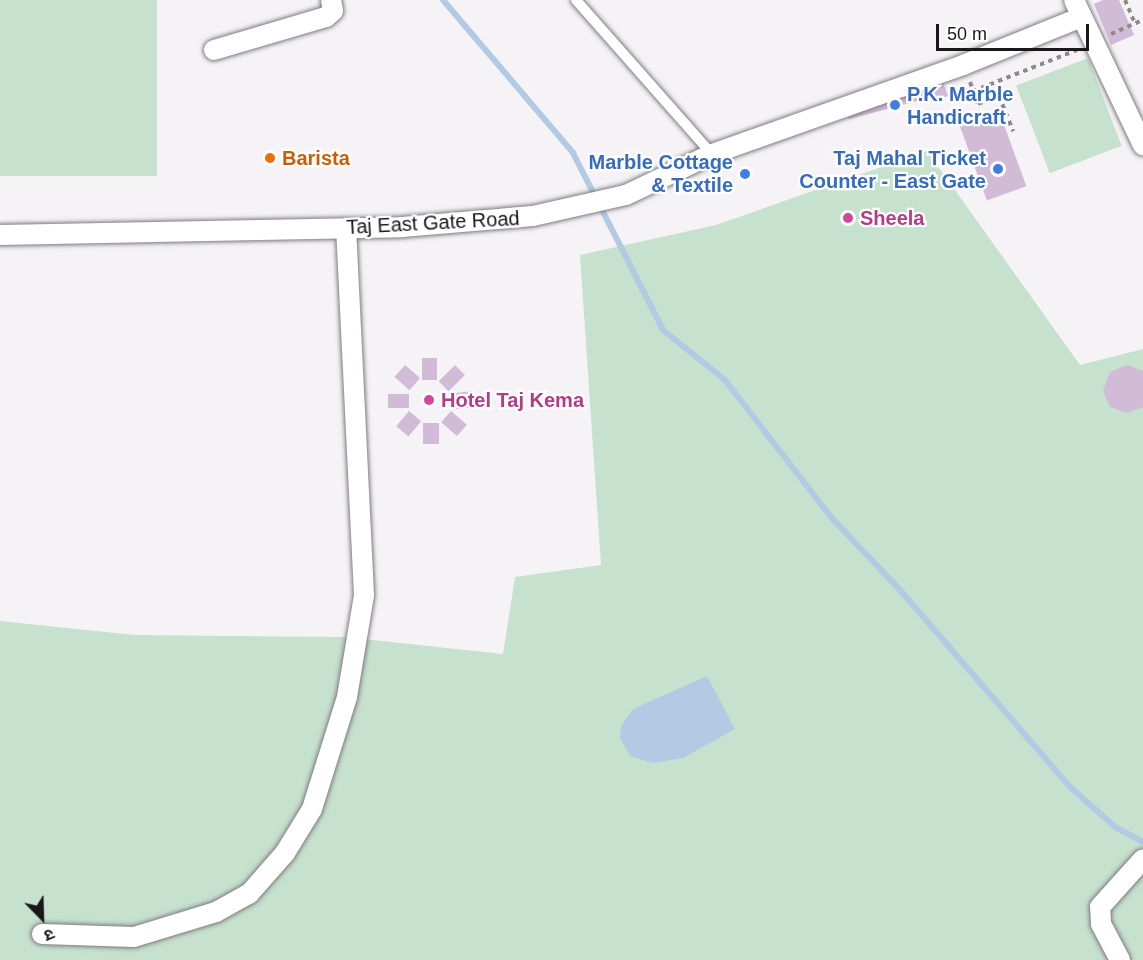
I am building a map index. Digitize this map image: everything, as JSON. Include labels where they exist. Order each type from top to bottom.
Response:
[{"type":"street","points":[[214,50],[326,17],[333,11],[331,0]]},
{"type":"street","points":[[1078,8],[1143,145]]},
{"type":"street","name":"Taj East Gate Road","points":[[0,235],[484,223],[626,195],[712,154],[963,65],[1078,8]]},
{"type":"street","points":[[42,934],[134,937],[216,912],[249,894],[285,853],[312,809],[347,697],[364,595],[346,228]]},
{"type":"street","points":[[1120,960],[1101,924],[1100,907],[1143,859]]},
{"type":"lane","points":[[576,0],[712,154]]},
{"type":"path","points":[[1125,0],[1135,24]]},
{"type":"path","points":[[1013,131],[999,96],[978,104],[973,91],[1095,43],[1143,20]]},
{"type":"green space","points":[[0,0],[157,0],[157,176],[0,176]]},
{"type":"green space","points":[[1088,58],[1122,146],[1050,173],[1016,86]]},
{"type":"green space","points":[[927,151],[1080,365],[1143,349],[1143,960],[0,960],[0,621],[134,635],[345,637],[503,654],[515,577],[601,565],[580,255],[716,225]]},
{"type":"water","points":[[707,676],[735,729],[683,758],[653,763],[630,756],[620,738],[621,726],[633,709]]},
{"type":"building","points":[[1103,0],[1119,0],[1134,35],[1111,45],[1094,4]]},
{"type":"building","points":[[943,82],[948,96],[932,102],[927,88]]},
{"type":"building","points":[[923,88],[926,99],[849,119],[846,109]]},
{"type":"building","name":"Taj Mahal Ticket Counter - East Gate","points":[[999,111],[1026,186],[987,201],[960,125]]},
{"type":"building","points":[[422,358],[437,358],[437,380],[422,380]]},
{"type":"building","points":[[405,365],[420,378],[410,390],[395,377]]},
{"type":"building","points":[[455,365],[465,375],[449,391],[439,381]]},
{"type":"building","points":[[1127,365],[1143,371],[1143,407],[1127,413],[1110,407],[1103,390],[1110,372]]},
{"type":"building","points":[[472,391],[474,407],[452,410],[450,394]]},
{"type":"building","points":[[388,394],[409,394],[409,408],[388,408]]},
{"type":"building","points":[[409,411],[421,421],[408,437],[396,426]]},
{"type":"building","points":[[451,411],[467,425],[457,436],[441,422]]},
{"type":"building","points":[[423,423],[439,423],[439,444],[423,444]]},
{"type":"waterway","points":[[443,0],[573,153],[663,330],[725,380],[831,517],[900,590],[1070,787],[1115,827],[1143,842]]},
{"type":"place","name":"P.K. Marble Handicraft","points":[[895,105]]},
{"type":"place","name":"Barista","points":[[270,158]]},
{"type":"place","name":"Taj Mahal Ticket Counter - East Gate","points":[[998,169]]},
{"type":"place","name":"Marble Cottage & Textile","points":[[745,174]]},
{"type":"place","name":"Sheela","points":[[848,218]]},
{"type":"place","name":"Hotel Taj Kema","points":[[429,400]]}]
